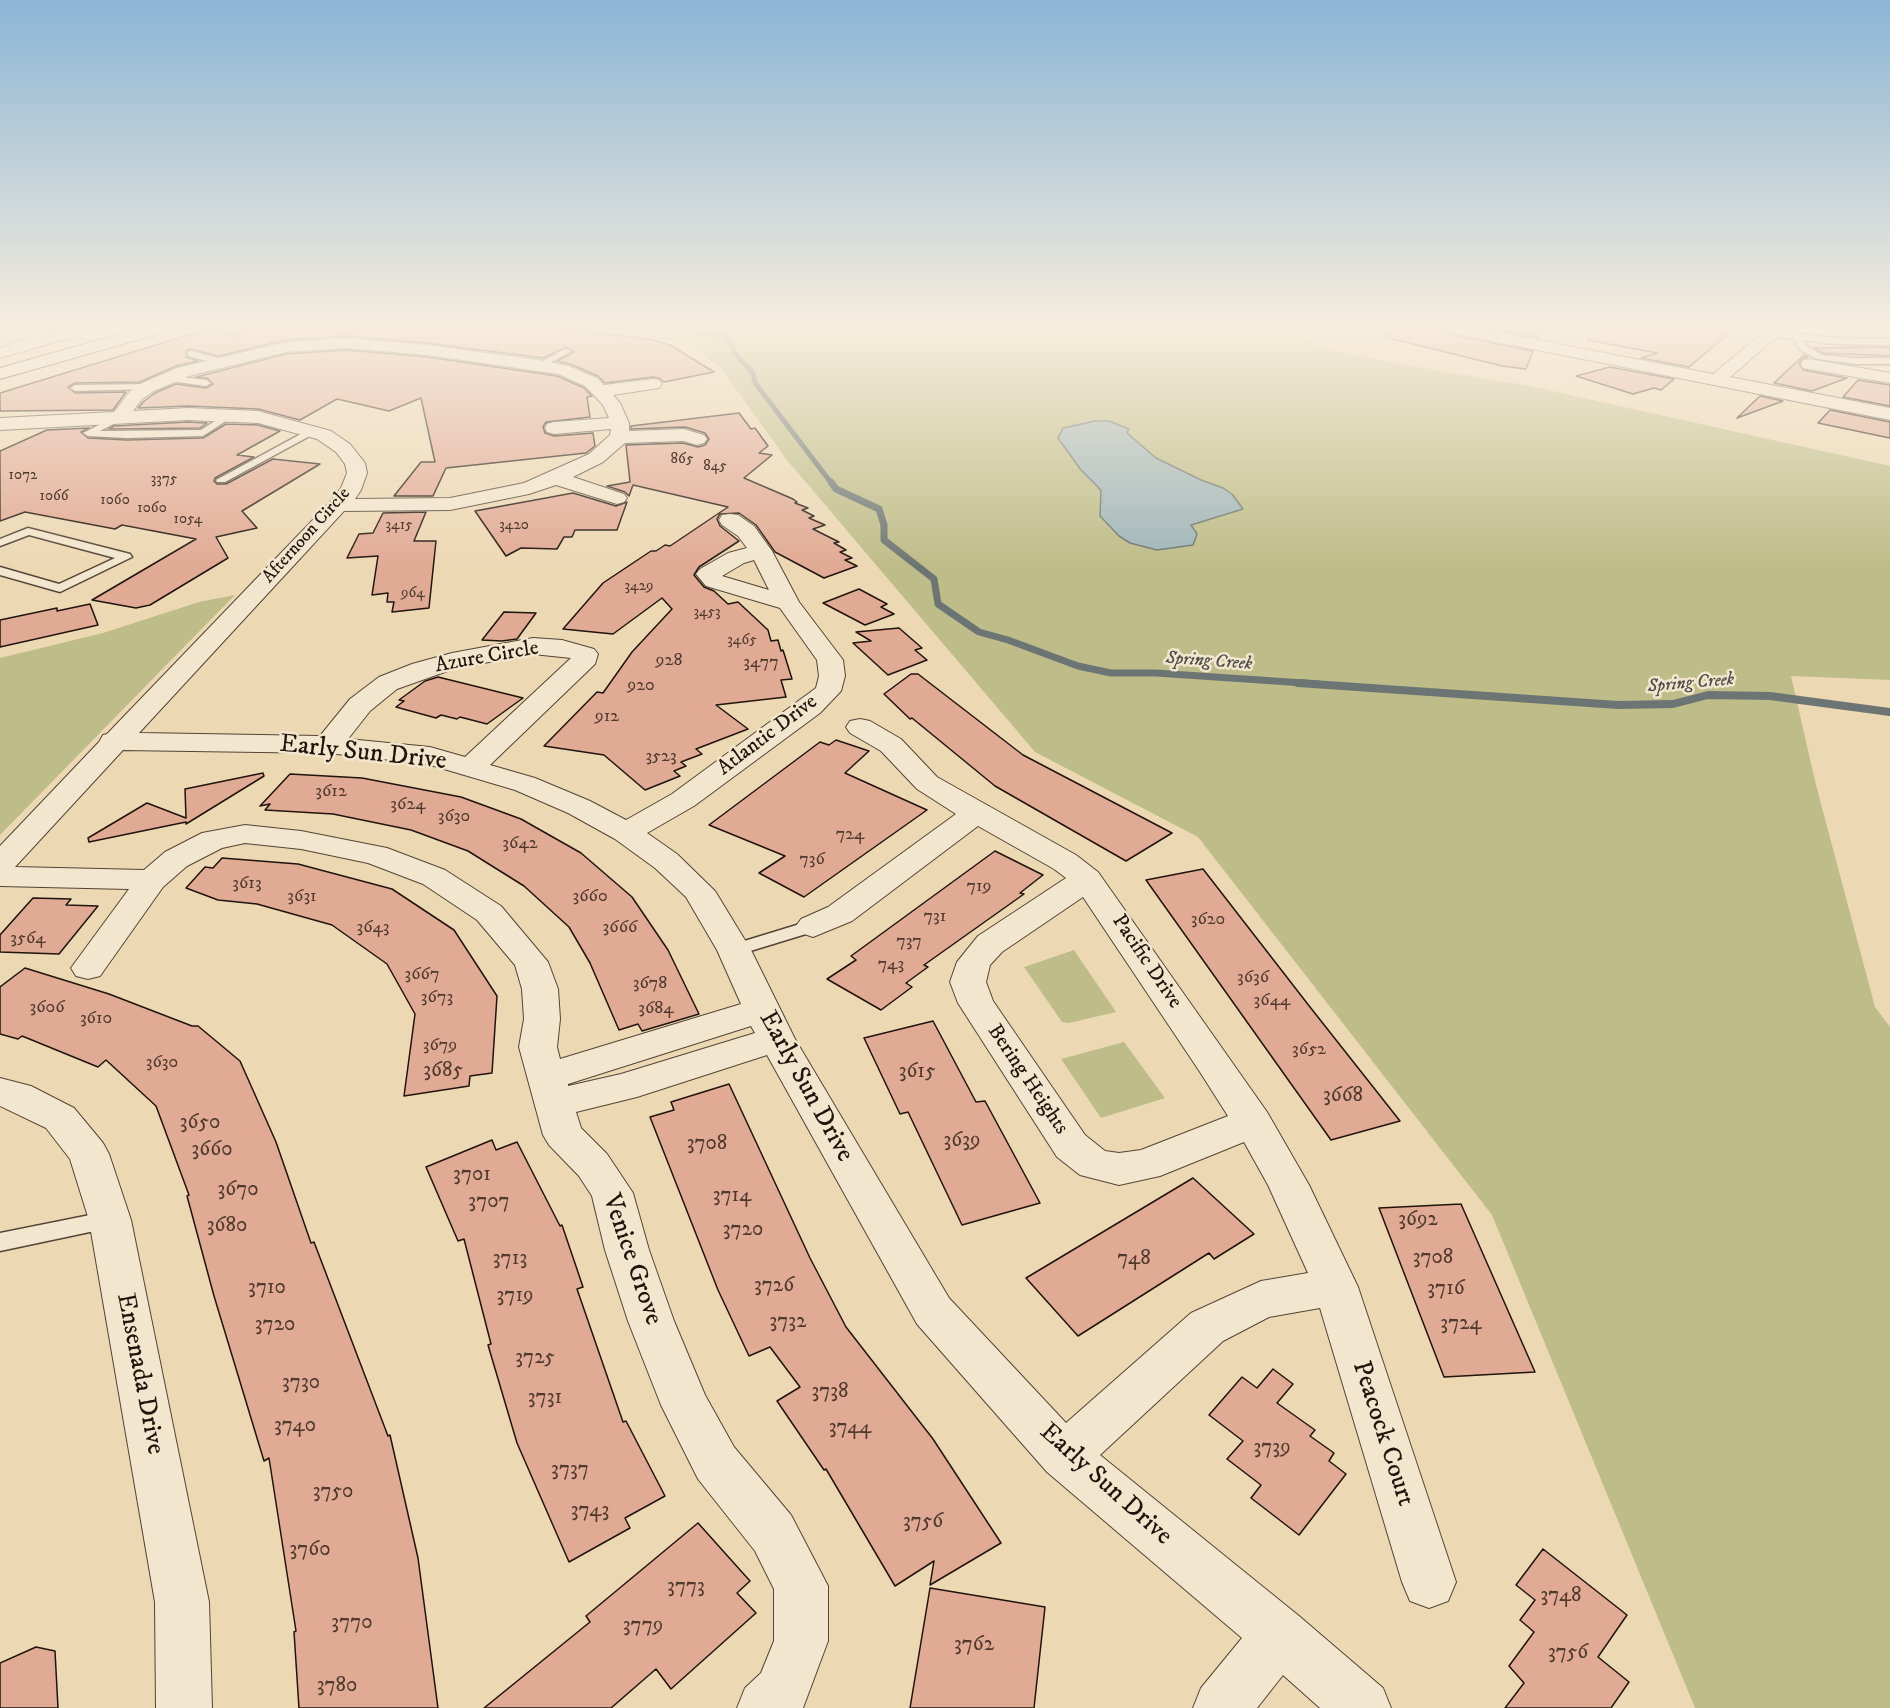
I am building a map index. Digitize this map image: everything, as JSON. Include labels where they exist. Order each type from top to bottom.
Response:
[{"type":"street","points":[[120,417],[127,408]]},
{"type":"street","points":[[613,408],[620,430]]},
{"type":"street","points":[[1858,408],[1890,414]]},
{"type":"street","name":"Afternoon Circle","points":[[0,424],[188,414],[230,415],[279,421],[328,432],[355,463],[357,473],[351,490],[339,505],[113,741],[0,864]]},
{"type":"street","points":[[554,428],[620,430],[684,435],[697,439]]},
{"type":"street","points":[[339,505],[450,504],[529,488],[596,458],[620,430]]},
{"type":"street","points":[[468,478],[481,499]]},
{"type":"street","points":[[555,478],[617,498]]},
{"type":"street","points":[[450,504],[450,528]]},
{"type":"street","name":"Atlantic Drive","points":[[626,832],[683,800],[810,707],[828,691],[832,676],[830,660],[788,603],[761,551],[746,531],[730,520]]},
{"type":"street","points":[[761,551],[736,558],[708,574],[714,581],[788,603]]},
{"type":"street","name":"Azure Circle","points":[[328,745],[360,705],[388,683],[421,670],[452,661],[532,646],[562,648],[585,654],[582,664],[471,767]]},
{"type":"street","name":"Pacific Drive","points":[[860,727],[891,745],[927,783],[1065,862],[1087,879],[1253,1122],[1288,1185],[1336,1287]]},
{"type":"street","name":"Early Sun Drive","points":[[113,741],[328,745],[430,756],[525,784],[579,807],[626,832],[666,861],[699,891],[734,950],[768,1025],[933,1311],[1065,1456],[1280,1635],[1363,1708]]},
{"type":"street","points":[[813,926],[840,914],[976,813]]},
{"type":"street","name":"Venice Grove","points":[[88,968],[152,880],[176,859],[213,840],[245,834],[301,840],[376,855],[434,877],[489,913],[531,962],[540,989],[542,1018],[538,1047],[563,1135],[593,1165],[612,1193],[627,1250],[651,1321],[685,1405],[716,1463],[773,1533],[801,1586],[801,1641],[781,1693],[765,1708]]},
{"type":"street","points":[[0,876],[152,880]]},
{"type":"street","name":"Bering Heights","points":[[1087,879],[990,944],[974,962],[968,982],[976,1003],[1071,1146],[1094,1164],[1119,1169],[1146,1165],[1253,1122]]},
{"type":"street","points":[[549,1090],[623,1087],[768,1025]]},
{"type":"street","name":"Ensenada Drive","points":[[0,1092],[17,1096],[60,1118],[89,1154],[110,1220],[182,1602],[184,1708]]},
{"type":"street","points":[[1065,1456],[1207,1327],[1261,1300],[1336,1287]]},
{"type":"street","name":"Peacock Court","points":[[1336,1287],[1429,1582]]},
{"type":"street","points":[[1221,1708],[1280,1635]]},
{"type":"lane","points":[[120,417],[87,433],[127,435],[204,433],[230,415]]},
{"type":"lane","points":[[221,480],[328,432]]},
{"type":"lane","points":[[0,543],[28,531],[126,557],[60,588],[0,571]]},
{"type":"lane","points":[[734,950],[813,926]]},
{"type":"lane","points":[[0,1242],[110,1220]]},
{"type":"shaded area","points":[[749,408],[1627,408],[1890,466],[1890,680],[1791,676],[1816,785],[1875,1007],[1890,1027],[1890,1708],[1695,1708],[1492,1215],[1198,837],[1035,752],[787,460]]},
{"type":"shaded area","points":[[235,595],[0,835],[0,658],[103,633],[199,602]]},
{"type":"shaded area","points":[[1074,950],[1116,1012],[1069,1023],[1062,1022],[1024,967]]},
{"type":"shaded area","points":[[1124,1042],[1165,1098],[1101,1118],[1061,1059]]},
{"type":"water","points":[[1095,421],[1109,421],[1129,429],[1127,433],[1156,458],[1223,488],[1232,494],[1243,509],[1191,525],[1197,534],[1193,545],[1157,550],[1130,543],[1119,536],[1100,516],[1101,491],[1081,470],[1058,438],[1063,428]]},
{"type":"building","points":[[0,408],[115,408],[113,410],[0,411]]},
{"type":"building","points":[[228,408],[322,408],[300,420],[258,409]]},
{"type":"building","points":[[375,408],[397,408],[389,411]]},
{"type":"building","points":[[423,408],[589,408],[590,417],[546,422],[543,427],[545,433],[554,436],[593,433],[595,446],[586,453],[446,468],[433,496],[394,496],[421,462],[435,462]]},
{"type":"building","points":[[1748,408],[1765,408],[1737,418]]},
{"type":"building","points":[[1830,410],[1890,422],[1890,438],[1818,423]]},
{"type":"building","points":[[739,413],[751,429],[755,428],[768,446],[759,453],[772,455],[744,478],[808,508],[802,510],[814,516],[809,518],[825,525],[813,529],[839,542],[834,543],[846,550],[840,552],[852,558],[845,560],[857,566],[824,578],[775,552],[756,525],[739,513],[720,514],[717,519],[720,526],[739,541],[699,567],[694,575],[704,587],[714,591],[728,604],[738,602],[768,630],[771,641],[778,640],[792,679],[781,680],[786,697],[716,705],[748,729],[696,749],[702,754],[681,762],[686,766],[674,771],[680,776],[645,790],[604,755],[544,746],[597,692],[603,693],[632,652],[672,609],[662,598],[613,634],[563,629],[603,583],[651,551],[656,551],[665,545],[670,546],[728,507],[633,485],[629,496],[625,492],[607,486],[630,482],[626,445],[683,443],[698,447],[705,445],[709,439],[705,433],[685,427],[631,429],[631,426]]},
{"type":"building","points":[[207,423],[200,428],[109,429],[114,426]]},
{"type":"building","points":[[226,424],[258,425],[280,431],[237,455],[254,457],[215,478],[214,481],[217,484],[226,484],[273,459],[320,464],[242,511],[257,528],[216,537],[228,558],[150,605],[136,608],[92,600],[196,539],[122,525],[115,529],[25,512],[0,521],[0,451],[47,430],[89,428],[81,432],[88,438],[127,440],[203,438]]},
{"type":"building","points":[[573,493],[616,506],[627,502],[617,530],[575,530],[572,537],[564,537],[557,549],[521,548],[506,556],[475,511]]},
{"type":"building","points":[[426,512],[414,541],[436,541],[429,608],[392,612],[394,602],[387,602],[388,593],[372,595],[378,556],[347,558],[359,534],[373,533],[383,513]]},
{"type":"building","points":[[859,589],[887,604],[881,607],[894,614],[865,625],[823,603]]},
{"type":"building","points":[[90,604],[98,625],[0,647],[0,620],[57,608],[57,611]]},
{"type":"building","points":[[504,612],[536,613],[517,639],[482,640]]},
{"type":"building","points":[[899,628],[922,648],[915,650],[927,660],[888,675],[853,643],[871,641],[856,632]]},
{"type":"building","points":[[911,674],[918,674],[1023,755],[1172,833],[1126,861],[995,786],[912,718],[910,719],[884,694]]},
{"type":"building","points":[[438,677],[523,698],[487,724],[460,717],[457,719],[441,715],[436,718],[396,707],[404,701],[399,700],[425,681]]},
{"type":"building","points":[[836,740],[869,751],[845,773],[927,810],[804,897],[759,873],[785,856],[709,825],[820,742],[829,745]]},
{"type":"building","points":[[263,773],[264,776],[186,824],[186,822],[89,842],[88,838],[147,803],[186,818],[185,789]]},
{"type":"building","points":[[290,774],[362,778],[461,797],[521,819],[581,853],[632,897],[668,950],[699,1014],[642,1031],[638,1024],[619,1030],[590,963],[569,927],[524,886],[468,851],[411,830],[333,814],[265,810],[270,804],[260,806]]},
{"type":"building","points":[[995,851],[1043,875],[1020,893],[1024,894],[924,965],[928,967],[906,983],[912,987],[881,1010],[827,979],[856,960],[851,956]]},
{"type":"building","points":[[222,858],[298,864],[392,889],[454,930],[497,996],[492,1073],[470,1076],[469,1086],[404,1096],[415,1014],[387,964],[332,925],[257,904],[218,900],[186,888],[205,867],[213,868]]},
{"type":"building","points":[[1203,869],[1400,1121],[1331,1140],[1146,880]]},
{"type":"building","points":[[33,898],[71,899],[66,905],[98,906],[59,954],[0,952],[0,935]]},
{"type":"building","points":[[25,968],[109,994],[192,1026],[198,1026],[240,1061],[276,1142],[311,1243],[314,1242],[388,1436],[390,1435],[418,1558],[438,1708],[299,1708],[294,1632],[296,1631],[269,1458],[264,1461],[214,1296],[187,1196],[189,1195],[156,1106],[106,1060],[98,1067],[22,1036],[18,1039],[0,1034],[0,987]]},
{"type":"building","points":[[933,1021],[976,1102],[985,1101],[1040,1203],[962,1225],[908,1112],[900,1114],[864,1038]]},
{"type":"building","points":[[729,1084],[810,1258],[846,1327],[933,1439],[1001,1543],[930,1585],[934,1561],[895,1586],[826,1469],[824,1470],[777,1401],[800,1387],[770,1347],[749,1356],[718,1290],[650,1117],[674,1110],[671,1102]]},
{"type":"building","points":[[492,1140],[496,1150],[517,1142],[560,1226],[562,1225],[583,1287],[577,1289],[623,1422],[626,1421],[665,1496],[625,1518],[630,1528],[569,1562],[517,1443],[488,1345],[491,1344],[464,1239],[458,1241],[426,1167]]},
{"type":"building","points":[[1193,1178],[1254,1234],[1214,1259],[1209,1253],[1078,1336],[1026,1278]]},
{"type":"building","points":[[1461,1204],[1535,1372],[1444,1377],[1379,1208]]},
{"type":"building","points":[[1273,1369],[1293,1384],[1277,1403],[1315,1430],[1310,1436],[1334,1453],[1329,1461],[1346,1474],[1299,1535],[1251,1498],[1261,1485],[1227,1459],[1243,1441],[1209,1415],[1242,1377],[1257,1388]]},
{"type":"building","points":[[698,1523],[750,1581],[737,1593],[756,1613],[671,1689],[656,1669],[611,1708],[484,1708],[590,1622],[586,1616]]},
{"type":"building","points":[[1543,1549],[1627,1615],[1598,1657],[1629,1682],[1611,1708],[1505,1708],[1524,1683],[1509,1666],[1534,1632],[1520,1620],[1535,1600],[1516,1585]]},
{"type":"building","points":[[930,1588],[1045,1607],[1034,1708],[910,1708]]},
{"type":"building","points":[[36,1647],[55,1651],[58,1708],[0,1708],[0,1663]]},
{"type":"waterway","name":"Spring Creek","points":[[774,408],[832,484]]},
{"type":"waterway","name":"Spring Creek","points":[[831,482],[836,489],[879,509],[884,525],[884,540],[934,579],[938,604],[979,632],[1008,640],[1078,666],[1111,673],[1156,673],[1319,684]]},
{"type":"waterway","name":"Spring Creek","points":[[1298,683],[1618,705],[1673,704],[1708,695],[1770,696],[1890,712]]}]
